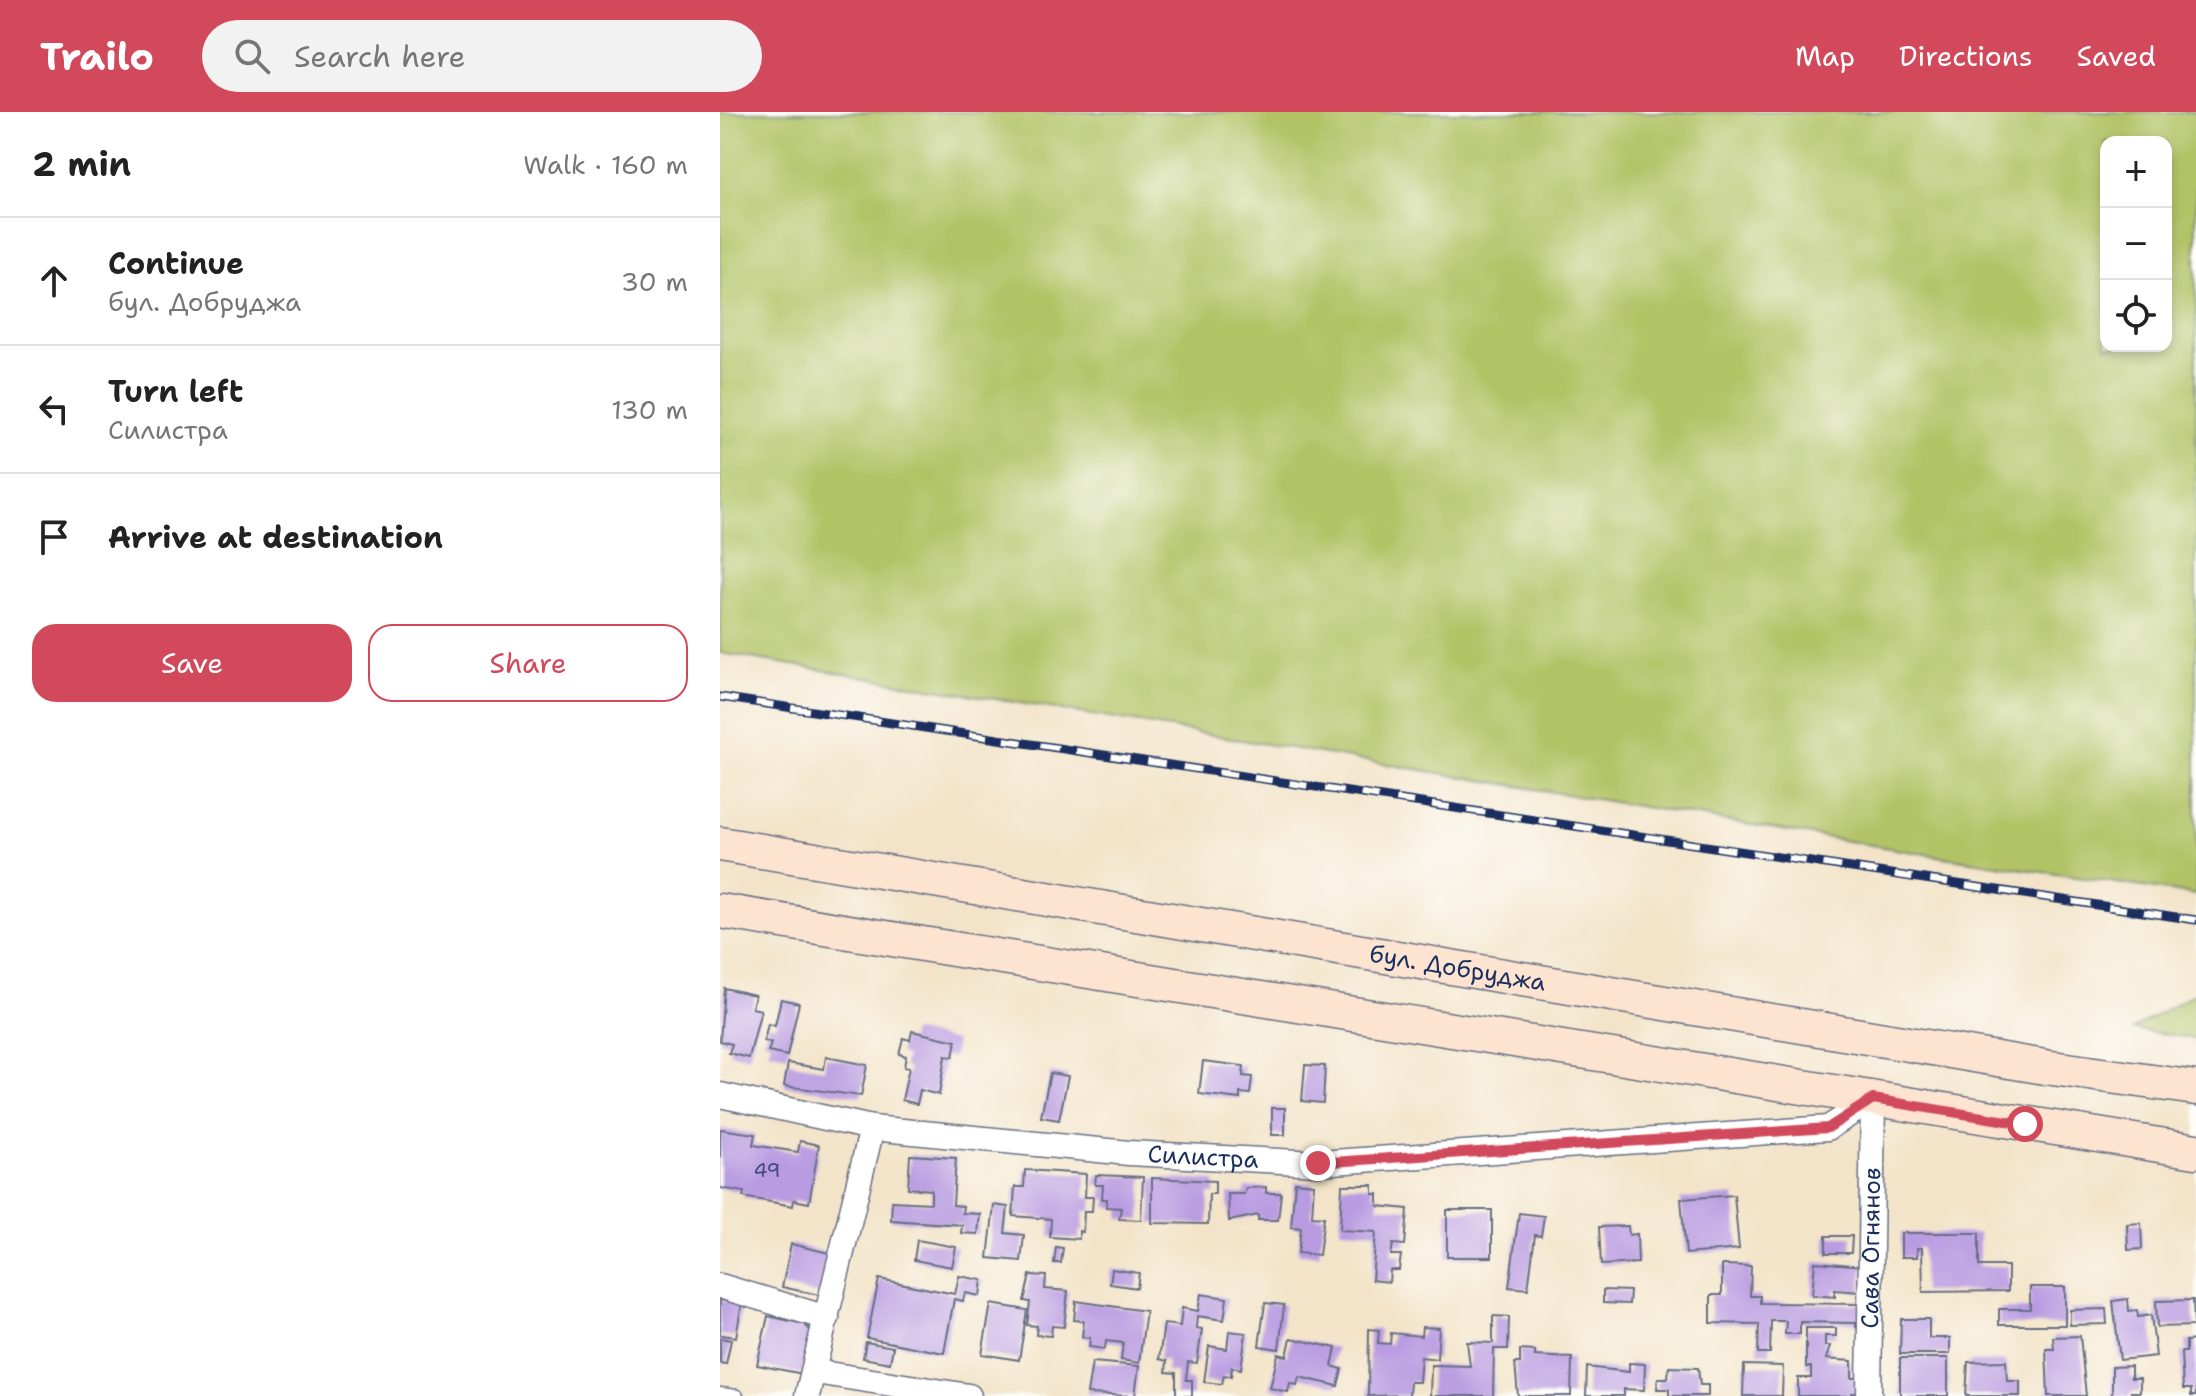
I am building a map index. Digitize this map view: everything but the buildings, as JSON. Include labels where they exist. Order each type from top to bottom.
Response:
[{"type":"main road","name":"бул. Добруджа","points":[[720,844],[2045,1067],[2196,1088]]},
{"type":"main road","points":[[720,911],[2196,1151]]},
{"type":"street","name":"Силистра","points":[[720,1095],[872,1128],[1129,1153],[1318,1163],[1828,1128],[1873,1099]]},
{"type":"street","name":"Сава Огнянов","points":[[1869,1396],[1873,1099]]},
{"type":"street","points":[[807,1396],[872,1128]]},
{"type":"street","points":[[720,1286],[743,1290],[827,1318]]},
{"type":"street","points":[[815,1372],[969,1396]]},
{"type":"lane","points":[[720,1394],[737,1396]]},
{"type":"green space","points":[[720,112],[2196,112],[2196,895],[1931,855],[720,653]]},
{"type":"green space","points":[[2196,993],[2196,1039],[2133,1029]]},
{"type":"railway","points":[[720,697],[2196,920]]},
{"type":"route","points":[[1318,1163],[1828,1128],[1873,1099],[2025,1124]]}]
